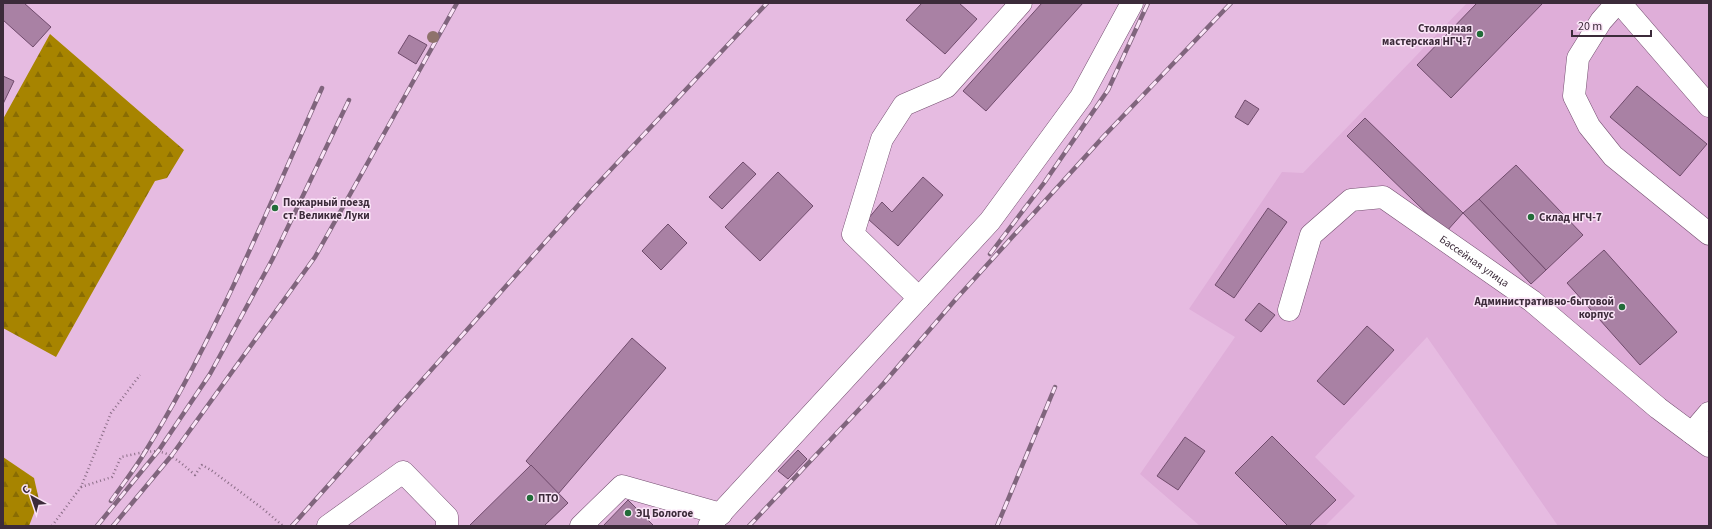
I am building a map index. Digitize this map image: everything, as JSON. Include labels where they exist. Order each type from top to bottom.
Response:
[{"type":"lane","points":[[919,298],[853,234],[882,139],[904,105],[946,87],[1021,3]]},
{"type":"lane","points":[[581,526],[622,486],[715,520],[990,221],[1082,97],[1132,3]]},
{"type":"lane","points":[[1617,3],[1601,21],[1578,58],[1574,96],[1588,126],[1613,156],[1709,234]]},
{"type":"lane","points":[[1620,3],[1709,106]]},
{"type":"lane","name":"Бассейная улица","points":[[1289,310],[1311,235],[1351,200],[1383,198],[1532,301],[1658,408],[1709,446]]},
{"type":"lane","points":[[1692,434],[1709,414]]},
{"type":"lane","points":[[328,526],[403,472],[446,517],[447,526]]},
{"type":"path","points":[[52,526],[80,487],[111,413],[140,376]]},
{"type":"path","points":[[80,487],[112,478],[121,457],[159,450],[172,455],[196,475],[202,465],[211,470],[267,512],[283,526]]},
{"type":"shaded area","points":[[1467,3],[1709,3],[1709,526],[1558,526],[1427,337],[1315,457],[1355,496],[1325,526],[1200,526],[1140,474],[1235,337],[1189,309],[1282,172],[1303,173]]},
{"type":"green space","points":[[50,34],[184,150],[167,178],[155,181],[56,357],[3,328],[3,119]]},
{"type":"green space","points":[[3,457],[34,478],[39,500],[29,526],[3,526]]},
{"type":"building","points":[[3,3],[24,3],[51,27],[33,47],[3,20]]},
{"type":"building","points":[[922,3],[959,3],[977,19],[945,54],[906,20]]},
{"type":"building","points":[[1042,3],[1083,3],[986,111],[963,91]]},
{"type":"building","name":"Столярная мастерская НГЧ-7","points":[[1477,3],[1543,3],[1451,98],[1417,65]]},
{"type":"building","points":[[409,35],[427,45],[416,64],[398,53]]},
{"type":"building","points":[[3,76],[14,81],[3,104]]},
{"type":"building","points":[[1637,86],[1707,144],[1680,176],[1610,117]]},
{"type":"building","points":[[1245,100],[1259,109],[1248,125],[1235,117]]},
{"type":"building","points":[[1365,118],[1463,213],[1446,232],[1347,136]]},
{"type":"building","points":[[743,162],[756,174],[722,209],[709,197]]},
{"type":"building","name":"Склад НГЧ-7","points":[[1516,165],[1583,235],[1546,270],[1479,199]]},
{"type":"building","points":[[778,172],[813,206],[760,261],[725,227]]},
{"type":"building","points":[[923,177],[943,195],[898,246],[868,219],[882,202],[892,212]]},
{"type":"building","points":[[1479,199],[1546,270],[1531,284],[1463,213]]},
{"type":"building","points":[[1268,208],[1287,222],[1234,298],[1215,285]]},
{"type":"building","points":[[668,224],[687,243],[661,270],[642,251]]},
{"type":"building","name":"Административно-бытовой корпус","points":[[1604,250],[1677,332],[1640,365],[1567,283]]},
{"type":"building","points":[[1259,303],[1275,315],[1261,332],[1245,320]]},
{"type":"building","points":[[1367,326],[1394,350],[1344,405],[1317,381]]},
{"type":"building","points":[[632,338],[666,368],[558,494],[526,461]]},
{"type":"building","points":[[1272,436],[1336,500],[1309,526],[1288,526],[1235,473]]},
{"type":"building","points":[[1185,437],[1205,451],[1178,490],[1157,476]]},
{"type":"building","points":[[798,450],[807,459],[788,479],[778,471]]},
{"type":"building","name":"ПТО","points":[[531,465],[568,503],[544,526],[469,526]]},
{"type":"building","name":"ЭЦ Бологое","points":[[628,500],[654,526],[603,526]]},
{"type":"railway","points":[[113,526],[172,455],[315,257],[457,3]]},
{"type":"railway","points":[[292,526],[589,193],[767,3]]},
{"type":"railway","points":[[990,254],[1044,183],[1108,90],[1148,3]]},
{"type":"railway","points":[[749,526],[883,384],[956,299],[1104,136],[1231,3]]},
{"type":"railway","points":[[111,501],[145,452],[195,364],[240,273],[322,88]]},
{"type":"railway","points":[[97,526],[159,450],[210,374],[272,260],[349,100]]},
{"type":"railway","points":[[997,526],[1055,387]]},
{"type":"place","name":"Столярная мастерская НГЧ-7","points":[[1480,34]]},
{"type":"place","name":"Пожарный поезд ст. Великие Луки","points":[[275,208]]},
{"type":"place","name":"Склад НГЧ-7","points":[[1531,217]]},
{"type":"place","name":"Административно-бытовой корпус","points":[[1622,307]]},
{"type":"place","name":"ПТО","points":[[530,498]]},
{"type":"place","name":"ЭЦ Бологое","points":[[628,513]]}]
